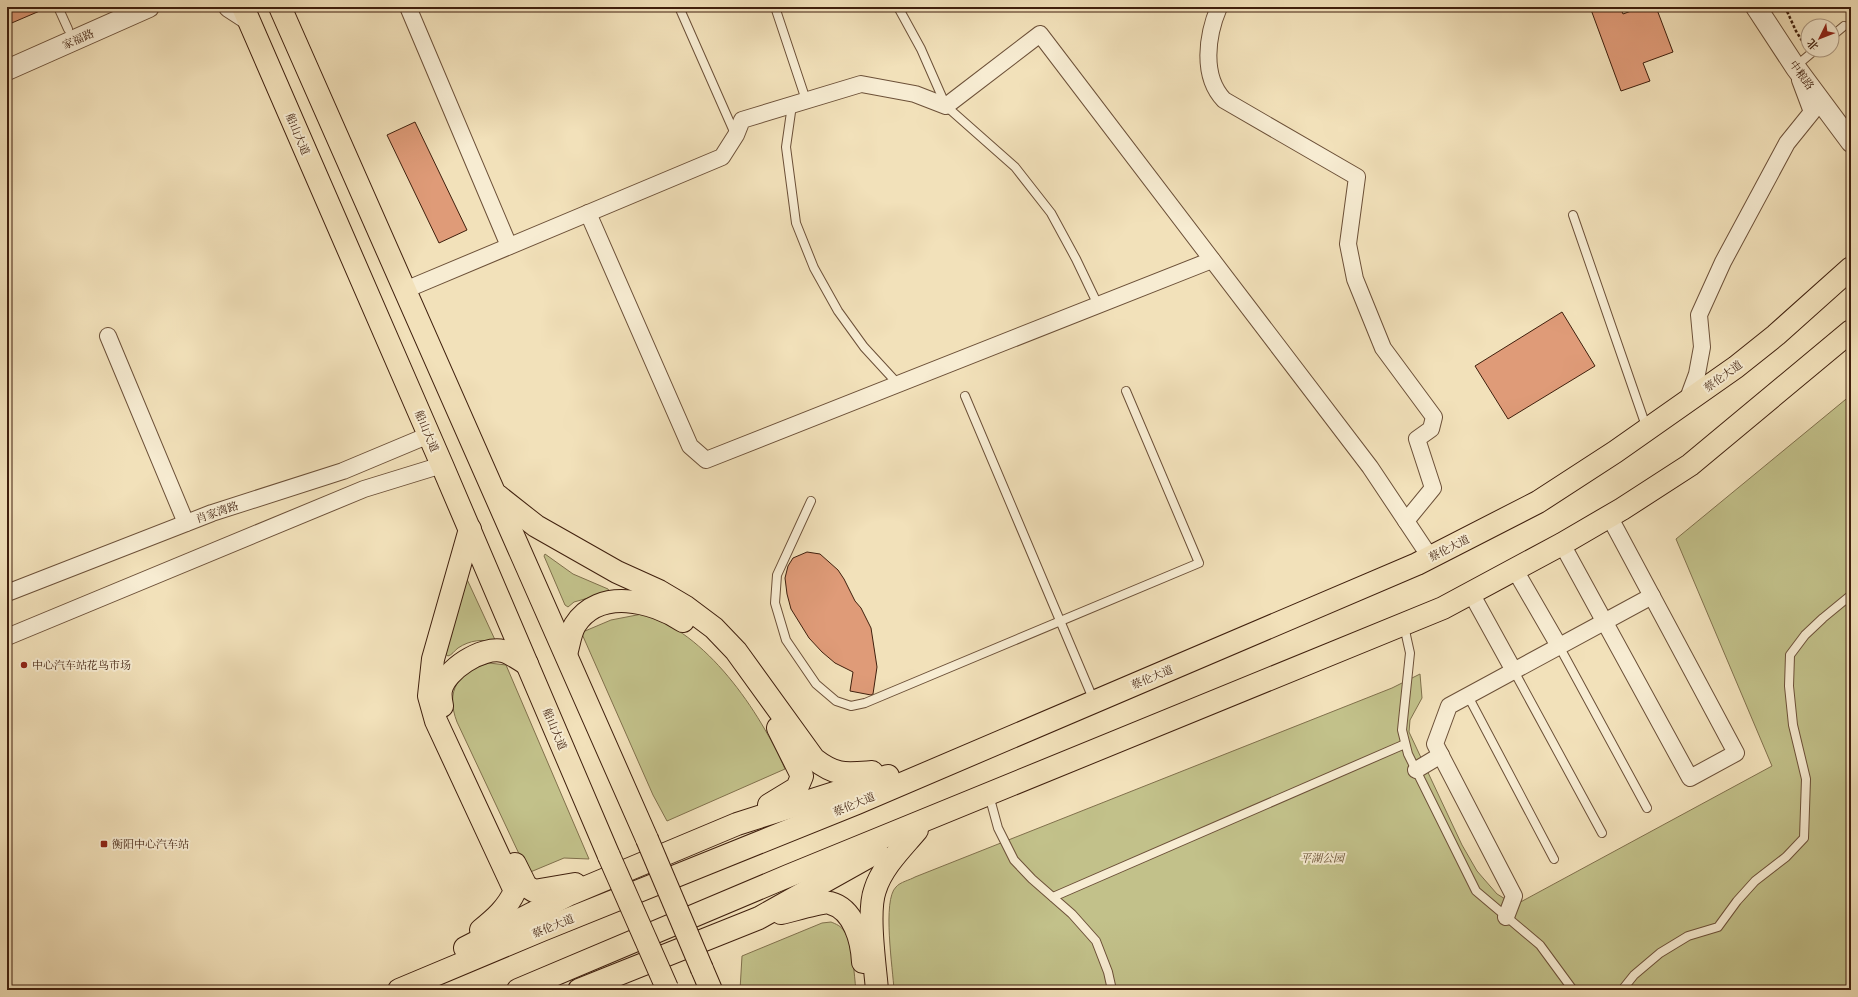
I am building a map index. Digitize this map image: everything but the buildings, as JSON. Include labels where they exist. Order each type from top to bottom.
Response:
[{"type":"highway","points":[[280,7],[566,654],[711,990]]},
{"type":"highway","name":"船山大道","points":[[246,13],[470,529],[609,856],[668,989]]},
{"type":"highway","name":"蔡伦大道","points":[[399,990],[542,930],[857,803],[1430,557],[1538,502],[1647,429],[1736,367],[1776,336],[1851,268]]},
{"type":"highway","points":[[518,990],[788,876],[1404,626],[1443,608],[1562,544],[1690,465],[1851,331]]},
{"type":"highway","points":[[495,494],[536,526],[617,572],[659,591],[686,607],[714,628],[736,652],[814,759],[827,769],[844,774],[915,768]]},
{"type":"highway","points":[[431,966],[499,916],[509,904],[515,891],[436,721],[429,696],[433,659],[470,529]]},
{"type":"highway","points":[[566,654],[575,625],[588,610],[603,604],[620,601],[643,603],[669,612],[700,633],[730,661],[781,731],[802,776],[797,788],[737,824]]},
{"type":"highway","points":[[527,664],[502,651],[480,653],[463,662],[445,679],[440,691],[442,706],[526,886],[534,891],[606,879]]},
{"type":"highway","points":[[386,990],[570,894],[737,824],[1002,741]]},
{"type":"highway","points":[[587,988],[759,918],[967,803]]},
{"type":"highway","points":[[877,990],[871,918],[874,890],[887,867],[917,830]]},
{"type":"highway","points":[[759,918],[830,903],[843,910],[855,926],[862,948],[866,990]]},
{"type":"street","name":"家福路","points":[[7,56],[118,7]]},
{"type":"street","name":"家福路","points":[[7,70],[150,7]]},
{"type":"street","points":[[229,7],[246,13]]},
{"type":"street","points":[[408,7],[509,246]]},
{"type":"street","points":[[1219,7],[1213,22],[1208,58],[1210,76],[1217,92],[1224,100],[1357,177],[1348,244],[1355,278],[1383,348],[1434,417],[1430,429],[1417,439],[1433,488],[1406,521]]},
{"type":"street","name":"中粮路","points":[[1756,7],[1800,52]]},
{"type":"street","name":"中粮路","points":[[1766,7],[1800,50]]},
{"type":"street","points":[[405,290],[722,157],[736,135],[742,120],[861,84],[915,94],[946,106],[1040,34],[1370,467],[1430,557]]},
{"type":"street","points":[[1687,401],[1697,374],[1702,347],[1699,315],[1723,262],[1788,142],[1812,112],[1806,58]]},
{"type":"street","name":"中粮路","points":[[1806,58],[1838,108],[1851,121]]},
{"type":"street","name":"中粮路","points":[[1806,58],[1851,142]]},
{"type":"street","points":[[588,213],[690,446],[706,460],[1212,260]]},
{"type":"street","points":[[108,336],[186,523]]},
{"type":"street","name":"肖家湾路","points":[[7,593],[212,513],[343,471],[429,435]]},
{"type":"street","points":[[7,637],[364,489],[442,465]]},
{"type":"street","points":[[1562,544],[1690,778],[1736,753],[1609,516]]},
{"type":"street","points":[[1515,570],[1559,646]]},
{"type":"street","points":[[1471,593],[1514,671]]},
{"type":"street","points":[[1506,917],[1514,896],[1435,744],[1450,706],[1652,596]]},
{"type":"street","points":[[1416,770],[1441,755]]},
{"type":"lane","points":[[58,7],[68,29]]},
{"type":"lane","points":[[679,7],[736,135]]},
{"type":"lane","points":[[775,7],[799,103],[786,147],[796,223],[814,268],[838,311],[864,347],[898,384]]},
{"type":"lane","points":[[898,7],[921,49],[946,106],[1015,167],[1051,214],[1076,259],[1098,305]]},
{"type":"lane","points":[[1840,29],[1844,26]]},
{"type":"lane","points":[[1573,215],[1647,429]]},
{"type":"lane","points":[[811,501],[777,575],[775,603],[786,640],[816,684],[836,702],[851,706],[865,702],[1199,563],[1126,391]]},
{"type":"lane","points":[[965,396],[1094,702]]},
{"type":"lane","points":[[1622,990],[1634,975],[1660,953],[1688,936],[1718,927],[1736,901],[1755,881],[1786,856],[1804,838],[1806,779],[1793,725],[1790,686],[1790,655],[1805,635],[1822,618],[1851,595]]},
{"type":"lane","points":[[1404,626],[1410,653],[1402,730],[1408,754],[1476,890],[1540,945],[1573,990]]},
{"type":"lane","points":[[1559,646],[1647,808]]},
{"type":"lane","points":[[1514,671],[1602,833]]},
{"type":"lane","points":[[1468,696],[1554,859]]},
{"type":"lane","points":[[1053,897],[1405,744]]},
{"type":"lane","points":[[988,794],[998,828],[1014,860],[1072,914],[1096,941],[1108,972],[1112,990]]},
{"type":"path","points":[[1785,7],[1800,42]]},
{"type":"green space","name":"平湖公园","points":[[1851,395],[1851,990],[894,990],[889,920],[892,894],[896,887],[900,884],[1392,688],[1420,674],[1422,698],[1410,720],[1409,732],[1462,845],[1477,871],[1497,894],[1515,905],[1772,766],[1676,539]]},
{"type":"green space","points":[[545,554],[573,574],[608,589],[610,592],[574,602],[568,607],[565,605],[544,556]]},
{"type":"green space","points":[[465,575],[496,642],[481,640],[472,642],[463,645],[448,656],[445,654]]},
{"type":"green space","points":[[642,614],[665,623],[688,637],[709,655],[746,699],[761,723],[785,769],[667,821],[653,795],[582,634],[585,631],[611,620]]},
{"type":"green space","points":[[489,663],[506,665],[589,859],[564,858],[528,873],[457,722],[454,711],[454,692],[462,677],[469,671]]},
{"type":"green space","points":[[831,922],[837,924],[847,936],[854,968],[856,990],[740,990],[742,956],[822,923]]},
{"type":"place","name":"中心汽车站花鸟市场","points":[[24,665]]},
{"type":"place","name":"衡阳中心汽车站","points":[[104,844]]}]
